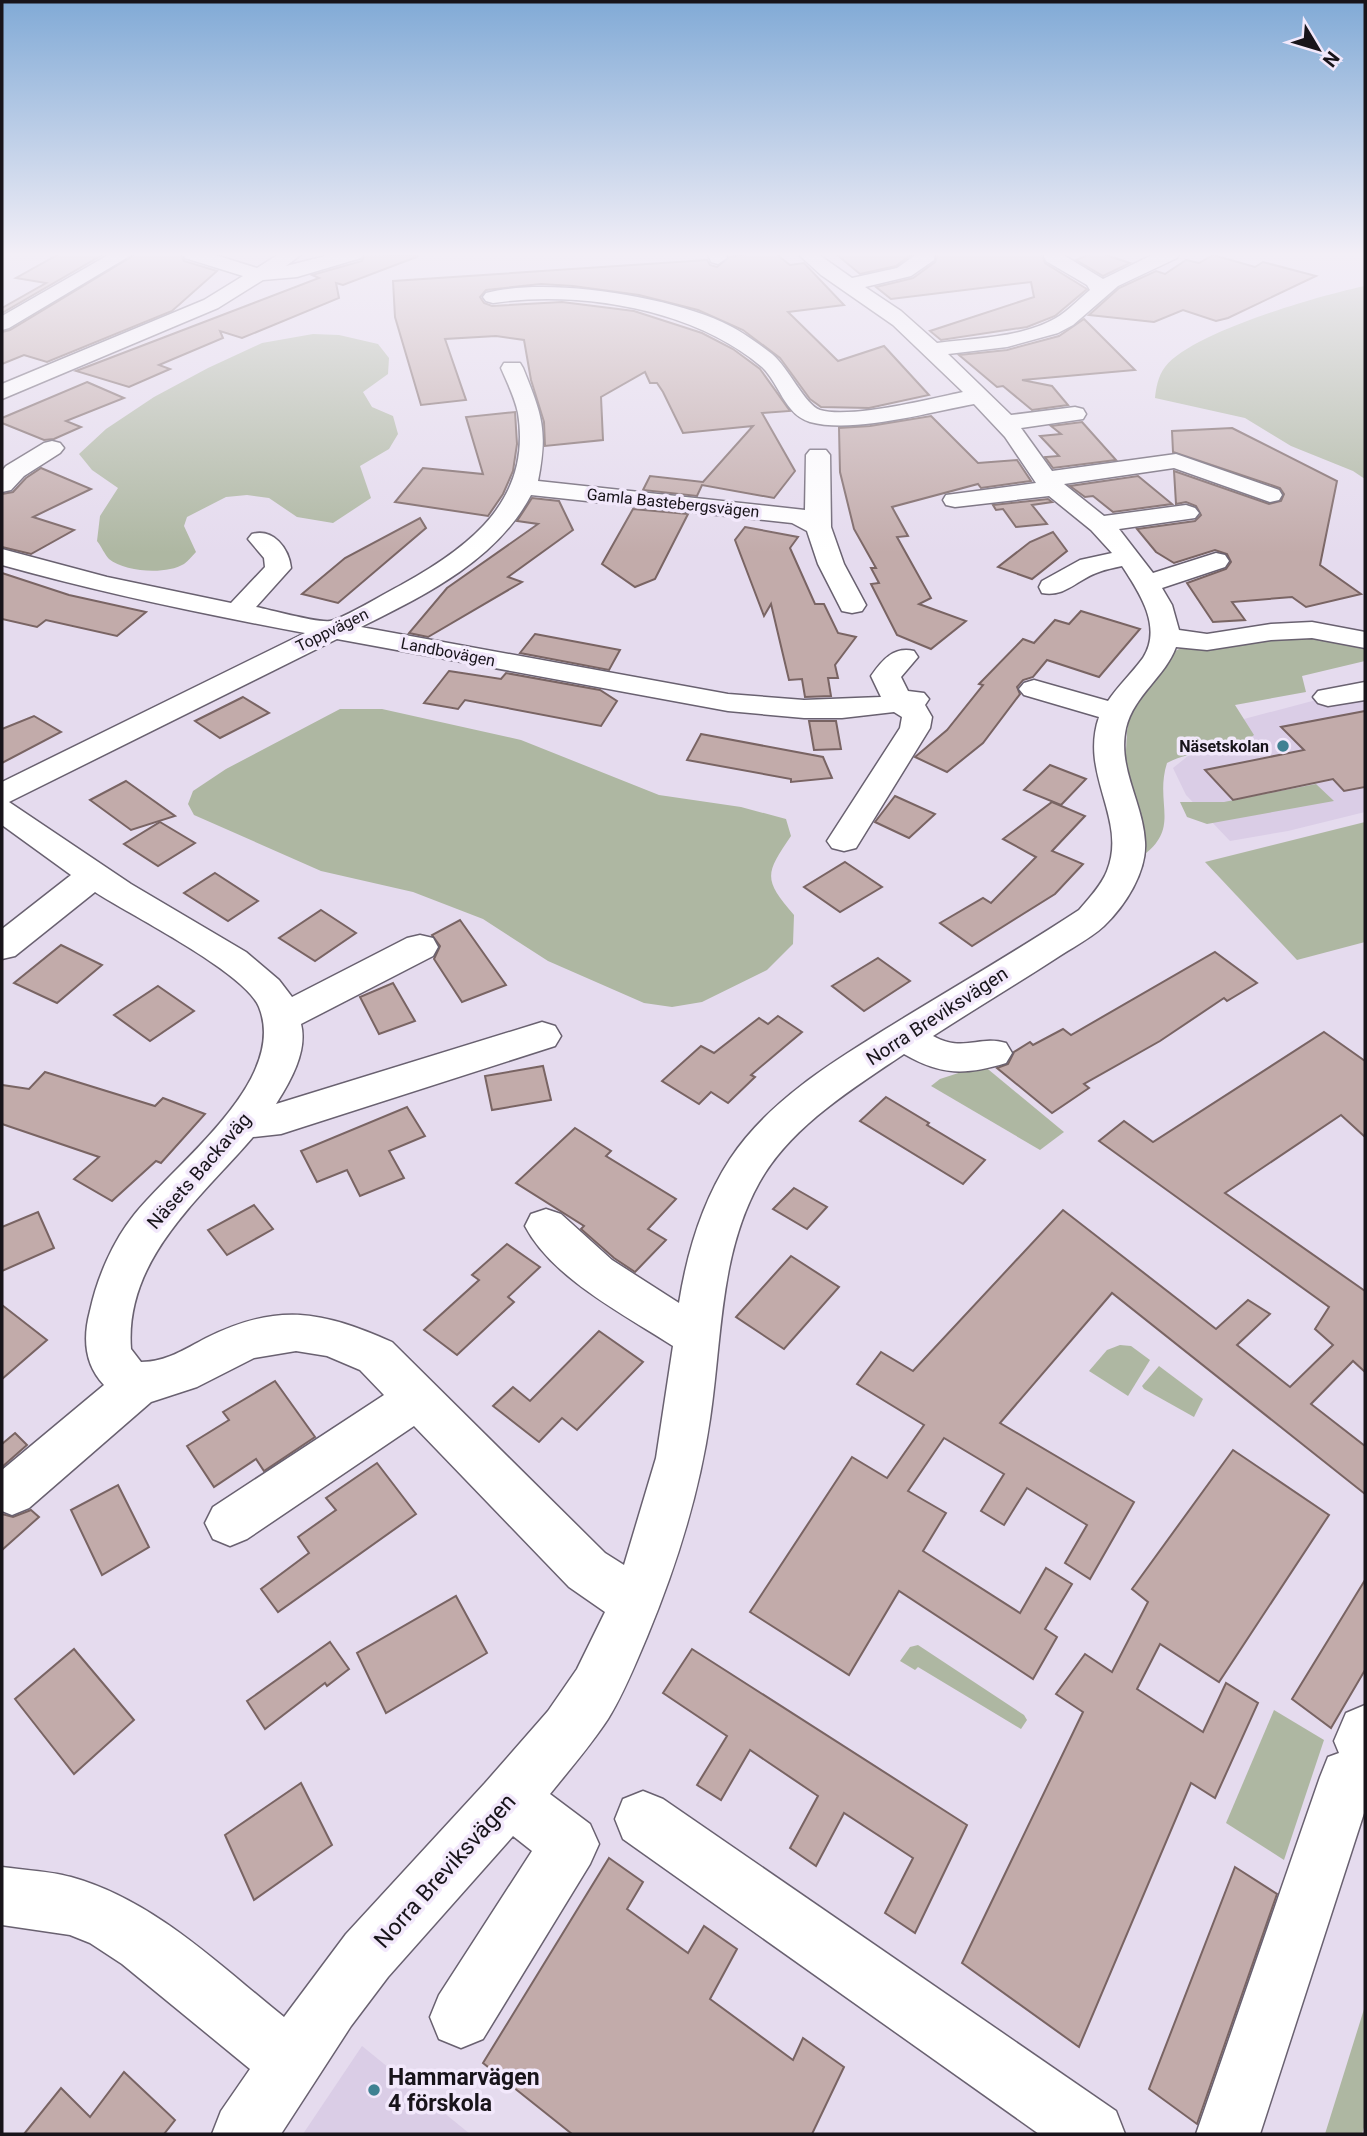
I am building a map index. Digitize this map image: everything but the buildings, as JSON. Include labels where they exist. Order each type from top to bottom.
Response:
[{"type":"street","points":[[2,392],[93,354]]},
{"type":"street","points":[[756,354],[785,378],[797,404],[817,417],[993,410],[1075,414]]},
{"type":"street","points":[[935,354],[993,410],[1051,484],[1099,524],[1138,571],[1163,621],[1165,637],[1207,642],[1303,630],[1365,640]]},
{"type":"street","name":"Toppvägen","points":[[2,794],[416,589],[459,561],[495,527],[525,487],[535,454],[521,385],[512,368]]},
{"type":"street","points":[[2,485],[15,471],[52,448]]},
{"type":"street","points":[[818,456],[818,527],[831,564],[852,605]]},
{"type":"street","points":[[955,500],[1177,461],[1270,495]]},
{"type":"street","name":"Gamla Bastebergsvägen","points":[[525,487],[778,513],[798,516],[818,527]]},
{"type":"street","points":[[1099,524],[1186,513]]},
{"type":"street","points":[[237,612],[278,568],[277,556],[261,539]]},
{"type":"street","name":"Landbovägen","points":[[2,557],[98,582],[237,612],[744,705],[810,708],[906,701]]},
{"type":"street","points":[[1052,587],[1089,566],[1138,571],[1216,561]]},
{"type":"street","name":"Norra Breviksvägen","points":[[244,2134],[337,1996],[384,1935],[510,1799],[568,1729],[601,1680],[658,1539],[680,1462],[691,1397],[705,1270],[718,1225],[748,1165],[769,1138],[795,1112],[903,1036],[1091,918],[1117,886],[1126,867],[1130,848],[1129,829],[1110,766],[1108,749],[1116,713],[1160,651],[1165,637]]},
{"type":"street","points":[[844,841],[915,728],[917,718],[913,710],[886,676],[904,657]]},
{"type":"street","points":[[1034,689],[1116,713]]},
{"type":"street","points":[[1328,697],[1365,691]]},
{"type":"street","points":[[2,810],[94,875],[246,970],[276,1001],[283,1017],[420,947]]},
{"type":"street","points":[[2,947],[94,875]]},
{"type":"street","name":"Näsets Backaväg","points":[[140,1383],[121,1372],[109,1358],[107,1342],[110,1317],[119,1286],[147,1229],[242,1123],[268,1084],[280,1058],[285,1037],[283,1017]]},
{"type":"street","points":[[242,1123],[281,1119],[542,1035]]},
{"type":"street","points":[[903,1036],[941,1058],[952,1061],[993,1053]]},
{"type":"street","points":[[546,1226],[557,1240],[578,1258],[696,1338]]},
{"type":"street","points":[[12,1492],[140,1383],[155,1383],[173,1377],[235,1345],[264,1336],[294,1332],[319,1334],[343,1340],[376,1356],[587,1570],[634,1601]]},
{"type":"street","points":[[230,1523],[417,1398]]},
{"type":"street","points":[[1228,2134],[1358,1750]]},
{"type":"street","points":[[461,2017],[570,1844],[510,1799]]},
{"type":"street","points":[[643,1819],[1093,2134]]},
{"type":"street","points":[[2,1896],[70,1906],[109,1921],[143,1943],[292,2063]]},
{"type":"shaded area","name":"Näsetskolan","points":[[1365,687],[1365,812],[1288,831],[1230,841],[1186,795],[1173,768],[1229,723]]},
{"type":"shaded area","name":"Hammarvägen 4 förskola","points":[[362,2046],[470,2134],[303,2134]]},
{"type":"green space","points":[[239,354],[386,354],[389,358],[388,374],[363,392],[372,407],[393,416],[398,434],[389,449],[360,466],[371,498],[333,523],[297,517],[269,498],[247,495],[226,497],[187,517],[184,526],[196,552],[184,564],[157,571],[125,567],[109,559],[97,541],[100,516],[118,488],[92,470],[79,454],[106,429],[154,397]]},
{"type":"green space","points":[[1180,354],[1365,354],[1365,479],[1353,471],[1291,446],[1245,418],[1155,398],[1159,378],[1165,367]]},
{"type":"green space","points":[[1305,636],[1365,647],[1365,661],[1302,676],[1306,692],[1235,705],[1254,735],[1235,745],[1189,755],[1167,763],[1161,836],[1141,857],[1144,846],[1140,814],[1125,771],[1127,731],[1131,710],[1173,652],[1181,648],[1231,646],[1273,637]]},
{"type":"green space","points":[[340,709],[382,709],[521,740],[659,795],[741,807],[786,819],[791,836],[776,859],[771,876],[777,893],[794,915],[793,944],[767,970],[702,1002],[672,1007],[644,1003],[548,961],[483,919],[413,892],[321,871],[194,815],[188,804],[193,791],[226,769]]},
{"type":"green space","points":[[1316,784],[1334,801],[1207,824],[1187,817],[1180,802],[1224,802]]},
{"type":"green space","points":[[1365,822],[1365,942],[1297,960],[1205,862]]},
{"type":"green space","points":[[983,1065],[1064,1132],[1040,1150],[931,1086],[940,1079]]},
{"type":"green space","points":[[1120,1345],[1131,1346],[1150,1360],[1128,1396],[1089,1371],[1107,1350]]},
{"type":"green space","points":[[1159,1366],[1203,1399],[1194,1417],[1144,1389],[1142,1386]]},
{"type":"green space","points":[[918,1645],[1024,1715],[1027,1720],[1021,1729],[918,1667],[915,1670],[900,1661],[910,1647]]},
{"type":"green space","points":[[1274,1710],[1324,1740],[1284,1860],[1226,1823]]},
{"type":"green space","points":[[1365,2006],[1365,2124],[1362,2134],[1325,2134]]},
{"type":"place","name":"Näsetskolan","points":[[1283,746]]},
{"type":"place","name":"Hammarvägen 4 förskola","points":[[374,2090]]}]
